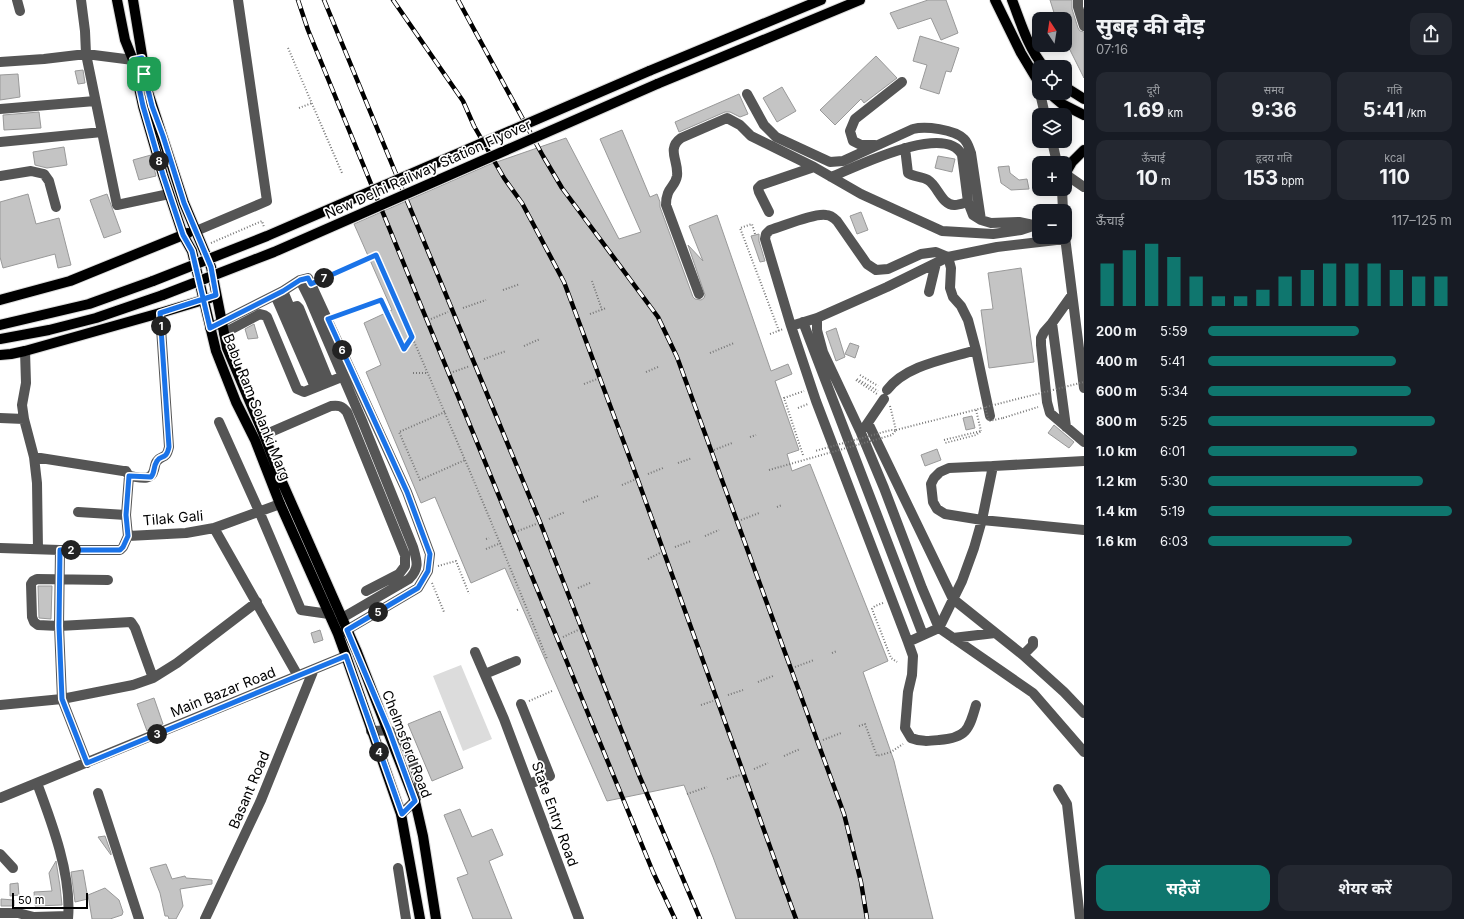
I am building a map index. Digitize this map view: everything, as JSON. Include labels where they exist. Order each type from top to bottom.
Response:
[{"type":"main road","name":"Babu Ram Solanki Marg","points":[[117,0],[125,40],[138,59],[144,74],[152,106],[184,203],[211,267],[221,322],[228,348],[282,482],[342,618],[342,632],[346,656]]},
{"type":"main road","name":"Babu Ram Solanki Marg","points":[[133,0],[143,106],[169,194],[183,235],[192,251],[216,351],[236,402],[255,440],[280,504],[329,614],[357,652]]},
{"type":"main road","name":"New Delhi Railway Station Flyover","points":[[0,325],[89,304],[153,281],[267,236],[648,71],[820,0]]},
{"type":"main road","name":"New Delhi Railway Station Flyover","points":[[0,339],[49,330],[96,318],[163,296],[274,252],[657,84],[860,0]]},
{"type":"main road","points":[[995,0],[1020,53],[1032,72]]},
{"type":"main road","points":[[1012,0],[1026,37],[1039,60]]},
{"type":"main road","points":[[1072,91],[1084,99]]},
{"type":"main road","points":[[1057,100],[1084,115]]},
{"type":"main road","points":[[1072,162],[1084,150]]},
{"type":"main road","points":[[0,300],[70,281],[196,231]]},
{"type":"main road","points":[[0,355],[25,351],[160,313],[216,295]]},
{"type":"main road","name":"Chelmsford Road","points":[[357,652],[389,730],[415,801],[423,836],[436,919]]},
{"type":"main road","name":"Chelmsford Road","points":[[346,656],[402,814],[420,919]]},
{"type":"street","points":[[17,0],[20,11]]},
{"type":"street","points":[[81,0],[86,54],[117,205],[169,194]]},
{"type":"street","points":[[196,231],[267,201],[238,0]]},
{"type":"street","points":[[1078,0],[1078,7],[1084,26]]},
{"type":"street","points":[[0,62],[86,54],[138,59]]},
{"type":"street","points":[[877,146],[861,145],[853,141],[850,131],[855,120],[902,82]]},
{"type":"street","points":[[747,94],[764,125],[776,137],[830,162],[843,161],[913,129],[921,127],[956,134],[963,138],[971,153],[981,220]]},
{"type":"street","points":[[0,109],[95,101]]},
{"type":"street","points":[[699,294],[666,205],[666,196],[675,182],[677,175],[674,148],[675,142],[727,118],[740,125],[751,136],[814,167],[861,194],[942,231],[993,234],[1021,230],[1032,227]]},
{"type":"street","points":[[0,142],[102,132]]},
{"type":"street","points":[[831,177],[905,148],[920,144],[938,143],[953,145],[959,149],[962,155],[968,202],[973,215],[981,220],[991,223],[1019,222],[1032,224]]},
{"type":"street","points":[[905,148],[908,173],[929,180],[937,187],[942,197],[948,203],[954,205],[968,202]]},
{"type":"street","points":[[769,212],[759,192],[758,188],[761,185],[814,167]]},
{"type":"street","points":[[0,176],[31,171],[44,174],[49,180],[56,207]]},
{"type":"street","points":[[1072,179],[1084,187]]},
{"type":"street","points":[[948,257],[936,252],[921,254],[888,270],[876,270],[867,264],[837,221],[832,216],[826,214],[770,230],[766,234],[765,239],[791,326],[812,388],[913,656],[905,728],[911,738],[921,742],[952,739],[962,734],[971,723],[976,705]]},
{"type":"street","points":[[791,326],[817,318],[948,257],[997,247],[1032,242]]},
{"type":"street","points":[[1066,244],[1072,295],[1081,337],[1084,388]]},
{"type":"street","points":[[948,257],[951,268],[950,288],[953,297],[961,306],[968,320],[976,350],[988,412]]},
{"type":"street","points":[[929,292],[936,263]]},
{"type":"street","points":[[210,328],[279,293],[300,280],[308,278],[328,319],[410,540],[416,558],[417,567],[415,574],[409,579],[342,618]]},
{"type":"street","points":[[300,280],[407,492],[430,554],[428,571],[418,588],[342,632]]},
{"type":"street","points":[[279,293],[290,308],[322,385]]},
{"type":"street","points":[[279,293],[322,385]]},
{"type":"street","points":[[1072,295],[1044,332],[1041,338],[1041,344],[1047,402],[1050,413],[1084,442]]},
{"type":"street","points":[[34,457],[123,471],[129,476],[151,477],[153,475],[156,462],[158,459],[165,457],[168,454],[169,447],[160,313]]},
{"type":"street","points":[[224,333],[260,314],[267,317],[297,389],[304,392],[348,375]]},
{"type":"street","points":[[817,318],[817,330],[823,352],[861,433],[939,628],[1033,693],[1084,752]]},
{"type":"street","points":[[803,322],[923,635]]},
{"type":"street","points":[[1052,323],[1066,427]]},
{"type":"street","points":[[861,433],[884,394],[893,382],[910,372],[938,360],[976,350]]},
{"type":"street","points":[[25,351],[26,383],[22,405],[34,457],[37,482],[38,549]]},
{"type":"street","points":[[264,435],[331,406],[338,405],[343,407],[347,412],[405,555],[405,566],[399,574],[366,591]]},
{"type":"street","points":[[0,418],[24,418]]},
{"type":"street","points":[[219,422],[260,511],[301,610],[329,614]]},
{"type":"street","points":[[868,423],[953,599],[1023,655],[1064,692],[1084,713]]},
{"type":"street","points":[[1084,461],[949,468],[940,472],[931,484],[933,502],[937,510],[945,514],[982,520],[1084,530]]},
{"type":"street","points":[[908,642],[939,628],[962,582],[982,520],[993,466]]},
{"type":"street","points":[[128,536],[126,515],[129,476]]},
{"type":"street","name":"Tilak Gali","points":[[0,548],[120,550],[128,536],[186,533],[214,528],[280,504]]},
{"type":"street","points":[[78,512],[126,515]]},
{"type":"street","points":[[214,528],[298,676]]},
{"type":"street","points":[[60,550],[61,580],[59,626],[62,699],[87,763]]},
{"type":"street","points":[[108,580],[37,579],[33,581],[31,584],[32,617],[34,622],[38,625],[59,626],[131,622],[135,628],[153,678]]},
{"type":"street","points":[[0,705],[62,699],[133,685],[153,678],[177,663],[257,602]]},
{"type":"street","points":[[370,602],[376,613]]},
{"type":"street","points":[[953,638],[996,633]]},
{"type":"street","points":[[1023,655],[1032,645],[1033,641]]},
{"type":"street","name":"State Entry Road","points":[[475,652],[504,719],[579,919]]},
{"type":"street","name":"Main Bazar Road","points":[[0,798],[346,656]]},
{"type":"street","points":[[485,674],[516,661]]},
{"type":"street","name":"Basant Road","points":[[205,919],[261,800],[314,669]]},
{"type":"street","points":[[521,704],[550,776],[529,784]]},
{"type":"street","points":[[372,731],[389,730]]},
{"type":"street","points":[[0,914],[18,913],[34,917],[68,918],[70,901],[68,888],[57,841],[49,814],[37,783]]},
{"type":"street","points":[[1058,789],[1067,804],[1080,919]]},
{"type":"street","points":[[98,793],[139,919]]},
{"type":"street","points":[[402,814],[415,801]]},
{"type":"street","points":[[0,854],[13,868]]},
{"type":"street","points":[[398,868],[406,919]]},
{"type":"path","points":[[288,48],[342,173]]},
{"type":"path","points":[[299,108],[312,103]]},
{"type":"path","points":[[218,240],[262,221],[267,236]]},
{"type":"path","points":[[756,235],[752,224],[740,228],[779,331]]},
{"type":"path","points":[[311,284],[376,255],[501,543],[547,659]]},
{"type":"path","points":[[592,281],[602,310]]},
{"type":"path","points":[[503,290],[520,284]]},
{"type":"path","points":[[328,319],[381,300],[404,349],[412,337]]},
{"type":"path","points":[[462,308],[486,300]]},
{"type":"path","points":[[590,314],[606,308]]},
{"type":"path","points":[[431,319],[448,312]]},
{"type":"path","points":[[524,346],[540,339]]},
{"type":"path","points":[[710,353],[734,343]]},
{"type":"path","points":[[484,359],[506,351]]},
{"type":"path","points":[[453,372],[470,366]]},
{"type":"path","points":[[646,372],[658,367]]},
{"type":"path","points":[[413,372],[427,373]]},
{"type":"path","points":[[860,375],[884,394],[896,430]]},
{"type":"path","points":[[584,384],[597,379]]},
{"type":"path","points":[[856,380],[884,394]]},
{"type":"path","points":[[815,451],[891,430],[976,410],[988,412],[1084,382]]},
{"type":"path","points":[[803,455],[784,398],[812,388]]},
{"type":"path","points":[[988,412],[989,421],[1041,406]]},
{"type":"path","points":[[944,442],[981,431],[976,410]]},
{"type":"path","points":[[445,412],[399,432],[420,480],[465,460]]},
{"type":"path","points":[[769,470],[892,434],[896,430]]},
{"type":"path","points":[[750,437],[756,435]]},
{"type":"path","points":[[714,450],[732,443]]},
{"type":"path","points":[[678,463],[692,458]]},
{"type":"path","points":[[648,474],[664,468]]},
{"type":"path","points":[[622,485],[634,480]]},
{"type":"path","points":[[583,502],[598,496]]},
{"type":"path","points":[[777,508],[782,505]]},
{"type":"path","points":[[549,519],[565,512]]},
{"type":"path","points":[[741,520],[759,513]]},
{"type":"path","points":[[518,531],[536,524]]},
{"type":"path","points":[[705,536],[719,530]]},
{"type":"path","points":[[675,547],[691,541]]},
{"type":"path","points":[[486,549],[501,543]]},
{"type":"path","points":[[648,559],[660,553]]},
{"type":"path","points":[[456,561],[469,594]]},
{"type":"path","points":[[578,588],[590,583]]},
{"type":"path","points":[[433,586],[444,612]]},
{"type":"path","points":[[875,606],[872,609],[891,658],[897,662]]},
{"type":"path","points":[[563,637],[578,630]]},
{"type":"path","points":[[832,653],[837,651]]},
{"type":"path","points":[[796,667],[814,660]]},
{"type":"path","points":[[758,682],[773,676]]},
{"type":"path","points":[[728,695],[743,690]]},
{"type":"path","points":[[521,704],[552,691]]},
{"type":"path","points":[[701,705],[713,701]]},
{"type":"path","points":[[859,726],[865,724],[877,756],[891,752],[911,738]]},
{"type":"path","points":[[823,740],[841,733]]},
{"type":"path","points":[[784,756],[800,749]]},
{"type":"path","points":[[754,769],[768,763]]},
{"type":"path","points":[[727,779],[740,775]]},
{"type":"path","points":[[687,794],[707,787]]},
{"type":"shaded area","points":[[461,665],[492,739],[463,751],[433,676]]},
{"type":"building","points":[[928,0],[946,0],[958,33],[941,40],[931,18],[898,29],[890,13]]},
{"type":"building","points":[[1050,0],[1072,0],[1072,9],[1078,28],[1080,31],[1084,32],[1084,78],[1071,52],[1072,12],[1054,12]]},
{"type":"building","points":[[920,36],[959,48],[951,72],[946,71],[939,94],[920,88],[927,65],[913,61]]},
{"type":"building","points":[[876,56],[897,78],[864,103],[861,99],[835,125],[820,110]]},
{"type":"building","points":[[83,70],[85,83],[78,84],[75,71]]},
{"type":"building","points":[[18,74],[20,97],[0,100],[0,75]]},
{"type":"building","points":[[782,87],[796,111],[777,122],[763,98]]},
{"type":"building","points":[[739,94],[748,114],[740,117],[730,112],[725,112],[679,132],[675,122]]},
{"type":"building","points":[[39,112],[41,128],[4,130],[3,115]]},
{"type":"building","points":[[622,130],[650,197],[657,194],[660,207],[693,297],[701,300],[705,295],[688,245],[703,261],[689,226],[717,215],[771,371],[788,364],[792,374],[775,381],[799,450],[787,454],[792,471],[810,464],[888,661],[863,672],[894,761],[933,919],[736,919],[684,785],[607,801],[505,568],[471,583],[435,497],[421,503],[366,372],[381,365],[364,323],[392,310],[354,224],[488,165],[566,138],[619,239],[641,232],[600,139]]},
{"type":"building","points":[[64,147],[67,165],[47,168],[35,165],[33,152]]},
{"type":"building","points":[[151,155],[156,176],[139,180],[133,160]]},
{"type":"building","points":[[938,156],[955,159],[952,172],[935,168]]},
{"type":"building","points":[[1009,166],[1010,173],[1019,180],[1027,179],[1029,189],[1011,190],[1001,183],[998,167]]},
{"type":"building","points":[[28,194],[36,224],[59,218],[71,265],[58,268],[55,254],[3,268],[0,257],[0,202]]},
{"type":"building","points":[[107,194],[121,232],[104,238],[90,200]]},
{"type":"building","points":[[861,212],[868,230],[857,234],[850,216]]},
{"type":"building","points":[[759,234],[759,241],[765,261],[760,262],[751,236]]},
{"type":"building","points":[[1021,268],[1034,362],[989,368],[981,310],[993,309],[988,273]]},
{"type":"building","points":[[254,324],[258,338],[248,339],[245,329]]},
{"type":"building","points":[[836,328],[845,357],[836,361],[826,332]]},
{"type":"building","points":[[850,343],[859,346],[855,358],[845,354]]},
{"type":"building","points":[[972,416],[975,428],[966,430],[963,418]]},
{"type":"building","points":[[1054,425],[1074,442],[1069,448],[1048,433]]},
{"type":"building","points":[[937,449],[941,460],[925,466],[921,455]]},
{"type":"building","points":[[38,586],[52,586],[51,619],[39,618]]},
{"type":"building","points":[[320,630],[323,640],[314,643],[311,633]]},
{"type":"building","points":[[154,698],[163,724],[147,731],[137,704]]},
{"type":"building","points":[[440,711],[463,768],[432,781],[408,724]]},
{"type":"building","points":[[460,809],[472,837],[492,829],[503,855],[489,861],[512,919],[473,919],[457,878],[468,874],[444,815]]},
{"type":"building","points":[[105,836],[111,853],[111,855],[98,837]]},
{"type":"building","points":[[56,861],[62,905],[35,906],[34,892],[52,891],[49,873]]},
{"type":"building","points":[[166,864],[172,879],[185,876],[186,878],[212,880],[212,884],[180,889],[183,906],[176,919],[169,919],[168,916],[165,916],[160,893],[150,868]]},
{"type":"building","points":[[83,870],[88,899],[75,902],[71,872]]},
{"type":"building","points":[[18,883],[19,895],[10,896],[10,884]]},
{"type":"building","points":[[105,888],[119,900],[123,912],[122,915],[110,919],[92,919],[88,895]]},
{"type":"building","points":[[1,899],[14,900],[14,906],[1,906]]},
{"type":"railway","points":[[298,0],[308,30],[653,872],[675,919]]},
{"type":"railway","points":[[324,0],[540,522],[639,775],[700,919]]},
{"type":"railway","points":[[393,0],[463,101],[474,126],[504,178],[522,203],[564,282],[639,483],[796,919]]},
{"type":"railway","points":[[458,0],[562,188],[658,317],[677,357],[844,814],[861,882],[867,919]]},
{"type":"route","points":[[144,74],[142,58],[133,60],[143,106],[163,175],[183,235],[192,251],[204,300],[210,328],[283,291],[300,280],[308,278],[311,284],[376,255],[412,337],[404,349],[381,300],[328,319],[407,492],[430,554],[428,571],[418,588],[347,630],[389,730],[415,801],[402,814],[346,656],[87,763],[62,699],[59,626],[61,580],[60,550],[120,550],[123,547],[128,536],[126,515],[129,476],[151,477],[158,459],[165,457],[168,454],[166,382],[160,313],[204,300],[216,295],[211,267],[184,203],[152,106],[144,74]]}]
